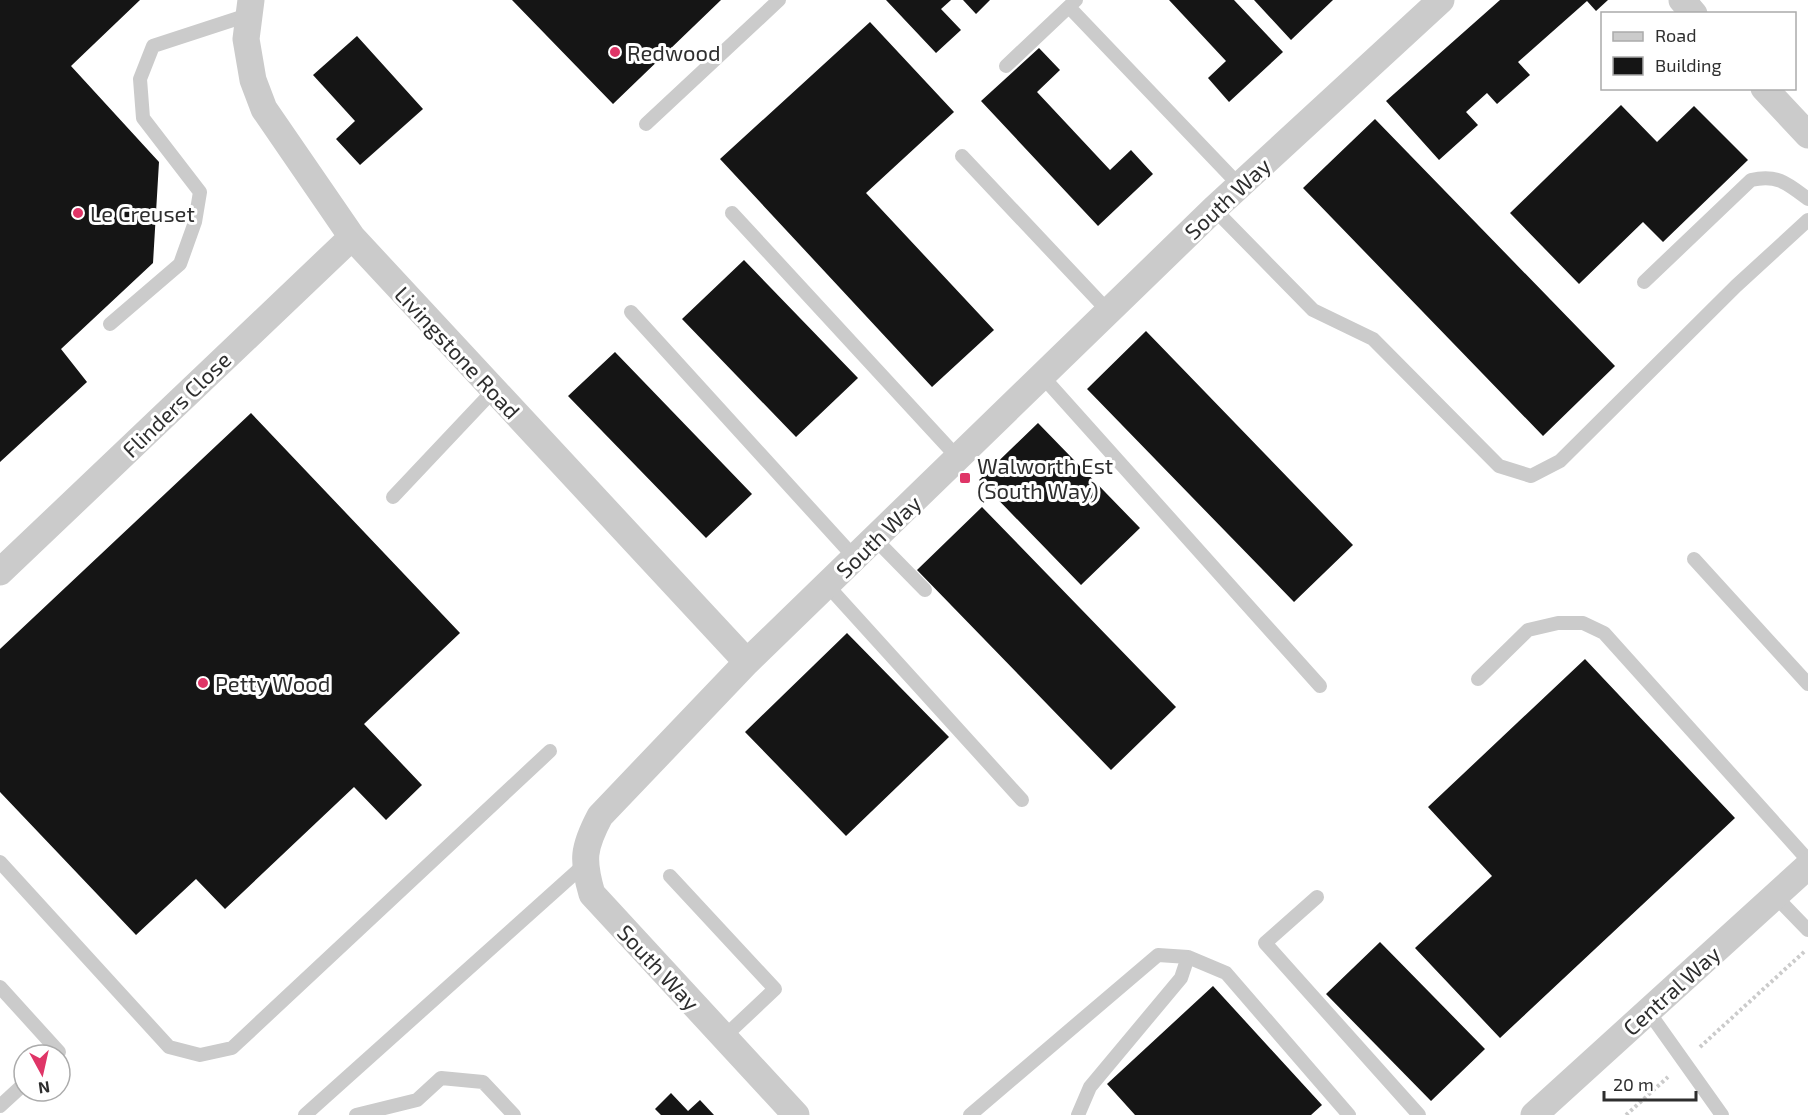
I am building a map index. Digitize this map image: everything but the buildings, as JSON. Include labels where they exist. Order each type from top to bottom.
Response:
[{"type":"street","points":[[1682,0],[1692,12]]},
{"type":"street","name":"South Way","points":[[795,1115],[592,894],[584,865],[587,839],[600,816],[747,662],[1044,377],[1214,209],[1439,1]]},
{"type":"street","name":"Livingstone Road","points":[[250,8],[246,39],[253,80],[264,109],[352,237],[747,662]]},
{"type":"street","points":[[1766,90],[1808,135]]},
{"type":"street","name":"Flinders Close","points":[[0,572],[352,237]]},
{"type":"street","name":"Central Way","points":[[1534,1115],[1808,866]]},
{"type":"lane","points":[[646,124],[779,0]]},
{"type":"lane","points":[[1006,66],[1073,3],[1240,186]]},
{"type":"lane","points":[[110,324],[180,264],[195,222],[200,192],[143,118],[140,79],[153,46],[250,8]]},
{"type":"lane","points":[[962,156],[1109,312]]},
{"type":"lane","points":[[1644,282],[1751,180],[1769,176],[1790,184],[1808,199]]},
{"type":"lane","points":[[1214,209],[1313,310],[1373,339],[1498,466],[1531,476],[1560,461],[1736,286],[1808,220]]},
{"type":"lane","points":[[732,213],[958,458]]},
{"type":"lane","points":[[630,312],[855,558]]},
{"type":"lane","points":[[1044,377],[1320,686]]},
{"type":"lane","points":[[393,497],[494,390]]},
{"type":"lane","points":[[875,539],[925,590]]},
{"type":"lane","points":[[1694,559],[1808,684]]},
{"type":"lane","points":[[827,585],[1022,800]]},
{"type":"lane","points":[[1478,679],[1528,630],[1558,623],[1583,623],[1604,633],[1808,860]]},
{"type":"lane","points":[[0,862],[169,1047],[200,1055],[232,1048],[550,751]]},
{"type":"lane","points":[[305,1115],[584,865]]},
{"type":"lane","points":[[670,876],[775,989],[724,1037]]},
{"type":"lane","points":[[1775,896],[1808,930]]},
{"type":"lane","points":[[1317,897],[1265,943],[1419,1115]]},
{"type":"lane","points":[[970,1115],[1158,955],[1188,957],[1226,973],[1349,1115]]},
{"type":"lane","points":[[1078,1115],[1090,1087],[1181,978],[1188,957]]},
{"type":"lane","points":[[0,987],[48,1043]]},
{"type":"lane","points":[[1648,1011],[1722,1115]]},
{"type":"lane","points":[[356,1115],[417,1100],[441,1078],[483,1082],[514,1115]]},
{"type":"lane","points":[[0,1106],[12,1095]]},
{"type":"path","points":[[1626,1115],[1808,949]]},
{"type":"place","name":"Redwood","points":[[615,52]]},
{"type":"place","name":"Le Creuset","points":[[78,213]]},
{"type":"place","name":"Walworth Est (South Way)","points":[[965,478]]},
{"type":"place","name":"Petty Wood","points":[[203,683]]}]
